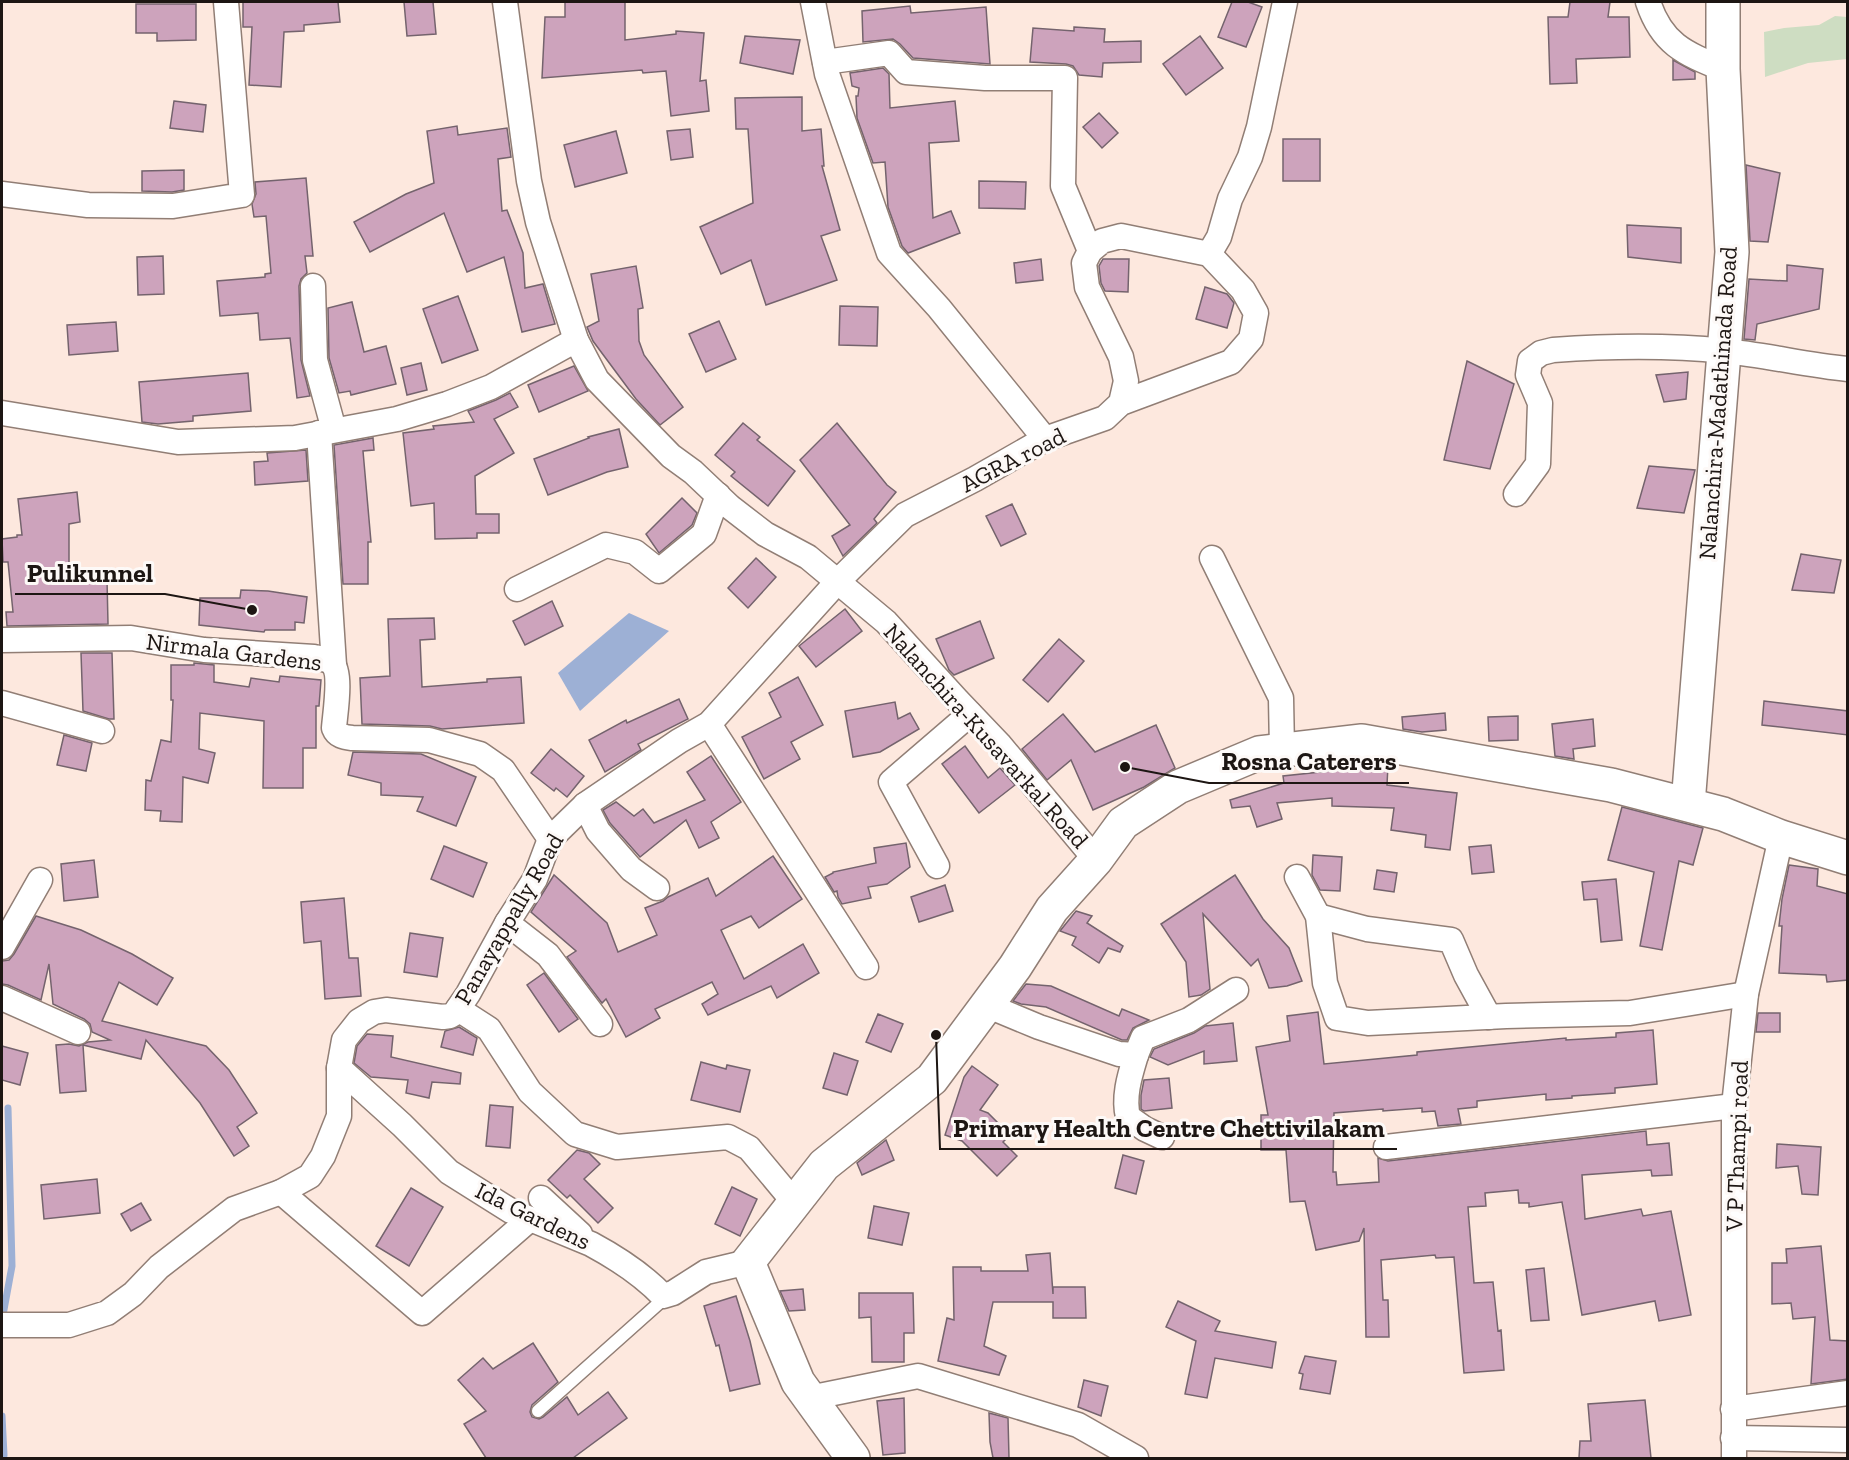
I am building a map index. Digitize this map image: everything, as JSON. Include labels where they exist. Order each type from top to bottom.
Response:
[{"type":"main road","name":"Nalanchira-Madathinada Road","points":[[1688,804],[1732,252],[1723,69],[1723,2]]},
{"type":"main road","points":[[853,1458],[798,1382],[748,1263],[824,1165],[932,1079],[1015,967],[1052,909],[1096,860],[1123,823],[1178,787],[1259,753],[1362,741],[1611,785],[1723,814],[1781,837],[1848,858]]},
{"type":"street","points":[[2,194],[88,205],[173,206],[242,195],[226,2]]},
{"type":"street","name":"Nalanchira-Kusavarkal Road","points":[[505,2],[529,180],[538,222],[576,340],[597,380],[671,456],[765,534],[808,557],[886,622],[999,744],[1096,860]]},
{"type":"street","points":[[813,2],[827,74],[889,253],[939,308],[1045,439]]},
{"type":"street","points":[[1121,404],[1126,381],[1121,357],[1087,287],[1084,263],[1090,251],[1102,241],[1121,236],[1209,254],[1220,237],[1230,199],[1250,157],[1259,127],[1284,2]]},
{"type":"street","points":[[1648,2],[1663,33],[1675,46],[1690,56],[1723,69]]},
{"type":"street","points":[[825,62],[889,53],[906,72],[985,78],[1065,78],[1063,186],[1090,251]]},
{"type":"street","name":"AGRA road","points":[[838,581],[905,515],[1045,439],[1105,418],[1121,404],[1231,362],[1251,339],[1256,313],[1244,290],[1209,254]]},
{"type":"street","points":[[313,286],[315,360],[327,432],[334,665]]},
{"type":"street","points":[[2,413],[178,442],[295,438],[397,419],[447,404],[490,387],[576,340]]},
{"type":"street","points":[[1516,494],[1538,464],[1540,403],[1528,375],[1530,361],[1541,353],[1553,350],[1615,346],[1723,351],[1848,369]]},
{"type":"street","points":[[517,589],[606,545],[635,552],[659,571],[704,534],[718,495]]},
{"type":"street","points":[[1212,558],[1281,698],[1281,750]]},
{"type":"street","name":"Panayappally Road","points":[[2,1325],[69,1325],[107,1313],[133,1294],[159,1267],[234,1209],[280,1192],[310,1176],[323,1156],[339,1116],[339,1068],[344,1040],[359,1021],[374,1012],[386,1010],[443,1017],[450,1016],[458,1009],[535,879],[550,839],[585,805],[679,741],[709,724],[838,581]]},
{"type":"street","name":"Nirmala Gardens","points":[[2,640],[132,638],[204,650],[314,657],[329,661],[334,665],[337,684],[334,728],[336,733],[352,738],[429,740],[480,754],[503,770],[550,839]]},
{"type":"street","points":[[2,703],[102,731]]},
{"type":"street","points":[[936,866],[891,782],[970,714]]},
{"type":"street","points":[[709,724],[866,967]]},
{"type":"street","points":[[585,805],[598,831],[631,869],[657,888]]},
{"type":"street","name":"V P Thampi road","points":[[1734,1448],[1734,1106],[1746,994],[1781,837]]},
{"type":"street","points":[[1297,877],[1318,916],[1325,983],[1337,1018],[1368,1023],[1630,1012],[1746,994]]},
{"type":"street","points":[[2,947],[40,879]]},
{"type":"street","points":[[1318,916],[1367,929],[1452,940],[1466,975],[1489,1017]]},
{"type":"street","points":[[507,923],[548,956],[600,1024]]},
{"type":"street","points":[[1162,1137],[1128,1117],[1125,1105],[1130,1075],[1143,1038],[1189,1020],[1236,990]]},
{"type":"street","points":[[2,999],[78,1032]]},
{"type":"street","points":[[986,1005],[1039,1027],[1119,1054],[1136,1055]]},
{"type":"street","points":[[458,1009],[489,1029],[530,1092],[575,1134],[617,1147],[728,1137],[749,1148],[794,1202]]},
{"type":"street","name":"Ida Gardens","points":[[339,1068],[402,1125],[449,1172],[511,1211],[591,1244],[645,1278],[663,1296],[668,1296]]},
{"type":"street","points":[[1386,1147],[1734,1106]]},
{"type":"street","points":[[280,1192],[422,1313],[530,1219]]},
{"type":"street","points":[[541,1198],[591,1244]]},
{"type":"street","points":[[668,1296],[706,1272],[748,1263]]},
{"type":"street","points":[[809,1398],[918,1376],[1078,1425],[1137,1458]]},
{"type":"street","points":[[1733,1409],[1848,1393]]},
{"type":"street","points":[[1734,1448],[1848,1440]]},
{"type":"lane","points":[[538,1411],[668,1296]]},
{"type":"green space","points":[[1835,16],[1847,17],[1847,59],[1808,63],[1765,77],[1764,32],[1819,25]]},
{"type":"water","points":[[629,613],[669,631],[580,711],[558,673]]},
{"type":"building","points":[[243,2],[338,2],[340,22],[304,25],[304,31],[284,32],[281,87],[249,85],[252,27],[243,27]]},
{"type":"building","points":[[404,2],[433,2],[436,34],[407,36]]},
{"type":"building","points":[[565,2],[625,2],[625,40],[676,34],[676,31],[704,33],[700,81],[706,80],[709,111],[671,116],[666,71],[643,73],[642,70],[542,78],[545,17],[565,17]]},
{"type":"building","points":[[1232,2],[1248,2],[1262,7],[1246,47],[1218,37]]},
{"type":"building","points":[[1570,2],[1610,2],[1608,17],[1629,17],[1630,57],[1576,59],[1577,83],[1550,84],[1548,17],[1568,17]]},
{"type":"building","points":[[136,4],[196,4],[196,40],[157,41],[157,33],[136,33]]},
{"type":"building","points":[[910,6],[911,13],[986,7],[990,64],[913,58],[893,39],[863,42],[862,11]]},
{"type":"building","points":[[1074,27],[1105,29],[1104,42],[1141,41],[1141,62],[1103,63],[1102,77],[1079,75],[1073,66],[1066,64],[1030,62],[1033,28],[1074,31]]},
{"type":"building","points":[[745,36],[800,40],[793,74],[740,63]]},
{"type":"building","points":[[1200,36],[1223,68],[1186,95],[1163,64]]},
{"type":"building","points":[[1673,60],[1695,72],[1695,79],[1673,80]]},
{"type":"building","points":[[883,68],[889,74],[890,108],[955,101],[959,141],[929,143],[933,218],[951,211],[960,233],[908,253],[902,246],[888,207],[885,162],[873,163],[857,118],[856,96],[858,96],[859,88],[852,86],[850,73]]},
{"type":"building","points":[[802,97],[802,131],[821,129],[824,166],[822,166],[840,230],[821,236],[837,280],[766,305],[751,260],[721,274],[700,227],[753,203],[748,129],[736,129],[735,98]]},
{"type":"building","points":[[174,101],[206,105],[203,132],[170,128]]},
{"type":"building","points":[[1099,113],[1118,133],[1102,148],[1083,127]]},
{"type":"building","points":[[457,126],[458,135],[507,128],[511,157],[498,159],[502,211],[507,210],[523,253],[525,288],[543,284],[555,324],[522,332],[504,257],[467,272],[444,213],[370,252],[354,222],[406,194],[434,183],[427,131]]},
{"type":"building","points":[[690,129],[693,157],[671,160],[667,131]]},
{"type":"building","points":[[616,131],[627,173],[575,187],[564,145]]},
{"type":"building","points":[[1283,139],[1320,139],[1320,181],[1283,181]]},
{"type":"building","points":[[1746,165],[1780,173],[1768,242],[1750,241]]},
{"type":"building","points":[[184,170],[184,190],[142,191],[142,171]]},
{"type":"building","points":[[306,178],[313,256],[305,256],[307,273],[301,279],[299,286],[301,360],[310,396],[297,398],[290,338],[260,340],[258,313],[220,316],[217,281],[265,277],[265,274],[271,273],[266,216],[254,217],[252,204],[256,194],[255,182]]},
{"type":"building","points":[[979,181],[1026,182],[1025,209],[979,208]]},
{"type":"building","points":[[1627,225],[1681,228],[1681,263],[1628,257]]},
{"type":"building","points":[[163,256],[164,294],[138,295],[137,257]]},
{"type":"building","points":[[1041,259],[1043,280],[1016,283],[1014,263]]},
{"type":"building","points":[[1103,259],[1129,259],[1128,292],[1105,291],[1101,283],[1099,266]]},
{"type":"building","points":[[1787,265],[1823,269],[1819,309],[1757,324],[1755,340],[1744,339],[1749,279],[1787,281]]},
{"type":"building","points":[[636,266],[643,308],[638,309],[639,341],[644,355],[683,407],[660,425],[636,399],[593,341],[587,327],[599,321],[591,274]]},
{"type":"building","points":[[1205,287],[1227,294],[1234,303],[1227,328],[1196,319]]},
{"type":"building","points":[[458,296],[478,350],[442,363],[423,309]]},
{"type":"building","points":[[352,302],[364,352],[386,346],[396,384],[351,395],[350,391],[339,393],[329,358],[328,308]]},
{"type":"building","points":[[840,306],[878,307],[877,346],[839,345]]},
{"type":"building","points":[[719,321],[736,359],[706,372],[689,334]]},
{"type":"building","points":[[116,322],[118,351],[69,355],[67,325]]},
{"type":"building","points":[[1467,361],[1514,384],[1490,469],[1444,460]]},
{"type":"building","points":[[421,363],[427,390],[407,395],[401,368]]},
{"type":"building","points":[[574,366],[588,391],[539,412],[528,385]]},
{"type":"building","points":[[1688,372],[1686,399],[1664,402],[1656,375]]},
{"type":"building","points":[[248,373],[251,411],[193,416],[193,421],[158,424],[142,422],[139,382]]},
{"type":"building","points":[[510,393],[518,407],[494,419],[514,453],[475,476],[476,514],[499,514],[499,533],[477,533],[477,538],[435,539],[434,503],[411,506],[403,433],[434,429],[433,426],[474,422],[468,411]]},
{"type":"building","points":[[743,423],[760,437],[757,440],[795,471],[768,506],[731,476],[735,472],[715,455]]},
{"type":"building","points":[[837,423],[887,485],[896,492],[874,519],[877,523],[843,556],[832,536],[850,525],[800,460]]},
{"type":"building","points":[[619,429],[628,467],[607,472],[548,495],[534,459],[588,437]]},
{"type":"building","points":[[373,438],[374,450],[363,451],[371,542],[368,542],[368,584],[343,584],[334,445]]},
{"type":"building","points":[[306,450],[308,481],[255,485],[254,462],[268,461],[267,453]]},
{"type":"building","points":[[1649,466],[1695,470],[1684,513],[1637,508]]},
{"type":"building","points":[[77,492],[80,522],[69,524],[69,575],[103,574],[103,578],[107,579],[108,624],[7,626],[6,612],[13,612],[8,562],[3,562],[2,539],[22,535],[18,499]]},
{"type":"building","points":[[682,498],[697,513],[692,525],[659,553],[646,534]]},
{"type":"building","points":[[1012,504],[1026,534],[1001,546],[986,516]]},
{"type":"building","points":[[1801,554],[1841,560],[1834,593],[1792,590]]},
{"type":"building","points":[[756,558],[776,577],[748,608],[728,588]]},
{"type":"building","points":[[241,590],[268,591],[307,597],[304,623],[295,622],[295,630],[265,630],[264,632],[199,625],[200,598],[240,598]]},
{"type":"building","points":[[552,601],[563,626],[525,645],[513,621]]},
{"type":"building","points":[[845,609],[862,631],[816,667],[799,646]]},
{"type":"building","points":[[434,618],[435,639],[420,640],[422,687],[521,677],[524,723],[442,729],[430,726],[362,724],[360,678],[390,676],[388,619]]},
{"type":"building","points":[[980,621],[994,658],[954,675],[949,670],[936,639]]},
{"type":"building","points":[[1059,639],[1084,661],[1048,702],[1023,680]]},
{"type":"building","points":[[81,653],[112,653],[114,719],[83,711]]},
{"type":"building","points":[[194,663],[214,665],[214,682],[249,687],[251,678],[279,682],[280,676],[321,680],[319,706],[316,706],[316,748],[303,748],[303,788],[263,788],[264,721],[200,713],[199,749],[215,753],[208,783],[183,777],[182,822],[160,821],[161,811],[145,810],[146,780],[151,781],[161,740],[171,742],[173,700],[171,700],[171,665],[194,665]]},
{"type":"building","points":[[798,677],[823,725],[791,742],[800,759],[764,779],[742,737],[781,717],[769,693]]},
{"type":"building","points":[[679,699],[688,719],[638,744],[641,750],[605,772],[589,740],[626,720],[627,723]]},
{"type":"building","points":[[1764,701],[1848,711],[1848,735],[1762,725]]},
{"type":"building","points":[[895,702],[898,719],[910,713],[919,729],[880,752],[853,757],[845,711]]},
{"type":"building","points":[[1445,713],[1446,730],[1422,732],[1403,729],[1402,717]]},
{"type":"building","points":[[1063,714],[1095,752],[1156,725],[1175,768],[1144,787],[1093,810],[1071,760],[1047,780],[1022,749]]},
{"type":"building","points":[[1518,716],[1518,740],[1489,741],[1488,717]]},
{"type":"building","points":[[1593,719],[1595,746],[1573,749],[1574,759],[1555,756],[1552,724]]},
{"type":"building","points":[[64,735],[92,743],[86,771],[57,765]]},
{"type":"building","points":[[965,746],[988,778],[1000,768],[1015,785],[979,813],[942,764]]},
{"type":"building","points":[[551,749],[584,776],[567,797],[556,788],[554,791],[531,773]]},
{"type":"building","points":[[353,752],[421,754],[476,777],[456,826],[417,811],[423,797],[381,795],[381,783],[348,775]]},
{"type":"building","points":[[711,756],[741,802],[711,822],[719,838],[699,848],[686,820],[640,857],[610,823],[603,810],[616,802],[634,816],[643,809],[654,823],[705,800],[687,772]]},
{"type":"building","points":[[1365,761],[1388,765],[1387,785],[1457,793],[1450,850],[1425,847],[1426,835],[1391,830],[1394,808],[1332,806],[1332,798],[1277,803],[1282,819],[1257,827],[1250,806],[1232,808],[1230,800],[1284,783],[1283,776],[1339,770],[1339,765],[1365,766]]},
{"type":"building","points":[[1622,807],[1703,828],[1693,865],[1679,861],[1662,950],[1640,946],[1654,872],[1608,860]]},
{"type":"building","points":[[906,843],[910,867],[887,884],[868,887],[871,898],[842,904],[837,891],[834,892],[825,877],[833,872],[876,863],[874,848]]},
{"type":"building","points":[[1491,845],[1494,872],[1472,874],[1469,847]]},
{"type":"building","points":[[444,846],[487,863],[473,897],[431,879]]},
{"type":"building","points":[[1313,855],[1342,857],[1340,891],[1320,890],[1312,875]]},
{"type":"building","points":[[773,856],[802,899],[759,928],[751,916],[721,930],[744,979],[803,944],[819,973],[777,998],[771,986],[708,1015],[702,1004],[718,994],[712,982],[655,1009],[660,1018],[626,1037],[606,999],[602,1003],[567,957],[576,951],[531,912],[554,875],[607,923],[618,952],[657,935],[645,908],[708,878],[716,896]]},
{"type":"building","points":[[94,860],[98,897],[64,901],[61,864]]},
{"type":"building","points":[[1789,865],[1818,869],[1817,886],[1848,894],[1848,980],[1827,982],[1826,975],[1779,973],[1782,926],[1779,926]]},
{"type":"building","points":[[1377,870],[1397,873],[1394,892],[1374,889]]},
{"type":"building","points":[[1235,875],[1263,919],[1289,948],[1302,981],[1269,988],[1258,959],[1251,966],[1203,914],[1210,989],[1201,995],[1189,997],[1186,962],[1161,924]]},
{"type":"building","points":[[1616,879],[1622,940],[1601,942],[1597,899],[1584,900],[1582,882]]},
{"type":"building","points":[[945,885],[953,911],[919,922],[911,897]]},
{"type":"building","points":[[344,898],[349,958],[358,958],[361,996],[325,999],[321,941],[304,943],[301,902]]},
{"type":"building","points":[[1076,911],[1092,916],[1087,923],[1123,946],[1120,952],[1108,948],[1099,963],[1072,945],[1076,937],[1060,931]]},
{"type":"building","points":[[36,916],[81,930],[132,954],[173,978],[157,1005],[119,982],[102,1021],[206,1046],[229,1070],[257,1113],[237,1127],[249,1146],[234,1156],[200,1103],[146,1040],[141,1059],[83,1045],[86,1091],[60,1093],[56,1045],[79,1046],[88,1042],[110,1040],[92,1032],[90,1024],[84,1019],[53,1004],[49,964],[41,1000],[2,984],[2,961],[9,960],[14,954]]},
{"type":"building","points":[[410,933],[443,938],[437,977],[404,972]]},
{"type":"building","points":[[544,973],[578,1019],[559,1032],[527,985]]},
{"type":"building","points":[[1026,984],[1051,986],[1119,1016],[1122,1009],[1149,1020],[1133,1028],[1127,1040],[1122,1040],[1046,1007],[1013,1001]]},
{"type":"building","points":[[1318,1012],[1324,1064],[1417,1055],[1417,1052],[1566,1038],[1566,1040],[1616,1037],[1616,1033],[1653,1030],[1657,1084],[1615,1088],[1615,1093],[1572,1096],[1572,1098],[1546,1100],[1546,1094],[1477,1101],[1477,1107],[1458,1109],[1461,1124],[1438,1126],[1435,1111],[1422,1112],[1422,1108],[1334,1113],[1333,1172],[1336,1172],[1337,1185],[1379,1182],[1378,1158],[1388,1161],[1646,1131],[1647,1145],[1669,1143],[1672,1175],[1652,1176],[1651,1170],[1582,1175],[1585,1219],[1641,1209],[1643,1216],[1671,1211],[1691,1315],[1659,1321],[1655,1301],[1582,1315],[1562,1202],[1529,1207],[1529,1203],[1519,1203],[1518,1190],[1485,1193],[1486,1206],[1468,1207],[1474,1283],[1493,1282],[1498,1331],[1501,1330],[1504,1370],[1464,1373],[1454,1257],[1436,1258],[1435,1255],[1381,1260],[1383,1300],[1388,1300],[1389,1337],[1366,1337],[1364,1228],[1359,1241],[1316,1250],[1305,1201],[1290,1202],[1286,1150],[1261,1150],[1261,1115],[1268,1115],[1256,1047],[1290,1041],[1287,1016]]},
{"type":"building","points":[[1758,1013],[1780,1013],[1780,1032],[1756,1032]]},
{"type":"building","points":[[878,1014],[903,1024],[891,1052],[866,1042]]},
{"type":"building","points":[[1233,1023],[1237,1061],[1204,1064],[1204,1051],[1168,1065],[1150,1057],[1154,1049],[1194,1033],[1205,1026]]},
{"type":"building","points":[[459,1027],[477,1038],[473,1055],[441,1047],[445,1031]]},
{"type":"building","points":[[367,1034],[393,1036],[391,1057],[461,1073],[460,1084],[432,1082],[429,1098],[406,1093],[408,1080],[371,1077],[354,1063],[357,1046]]},
{"type":"building","points":[[2,1046],[28,1053],[20,1085],[2,1080]]},
{"type":"building","points":[[834,1053],[858,1061],[847,1095],[823,1088]]},
{"type":"building","points":[[701,1062],[726,1069],[727,1065],[750,1070],[740,1112],[691,1100]]},
{"type":"building","points":[[972,1066],[998,1085],[980,1110],[988,1113],[1010,1135],[1003,1142],[1017,1156],[997,1176],[962,1141],[945,1135],[964,1077]]},
{"type":"building","points":[[1169,1078],[1172,1108],[1144,1111],[1141,1109],[1144,1080]]},
{"type":"building","points":[[490,1105],[513,1107],[510,1148],[486,1146]]},
{"type":"building","points":[[886,1140],[894,1160],[862,1175],[857,1163]]},
{"type":"building","points":[[1777,1144],[1821,1147],[1818,1195],[1802,1194],[1798,1166],[1776,1168]]},
{"type":"building","points":[[577,1150],[589,1153],[600,1164],[584,1179],[613,1208],[598,1223],[570,1195],[567,1198],[548,1180]]},
{"type":"building","points":[[1123,1155],[1144,1161],[1136,1194],[1115,1188]]},
{"type":"building","points":[[97,1179],[100,1213],[44,1219],[41,1185]]},
{"type":"building","points":[[732,1187],[757,1199],[740,1236],[715,1224]]},
{"type":"building","points":[[411,1188],[443,1207],[409,1266],[376,1246]]},
{"type":"building","points":[[141,1203],[151,1220],[131,1231],[121,1214]]},
{"type":"building","points":[[874,1206],[909,1213],[902,1245],[868,1238]]},
{"type":"building","points":[[1821,1246],[1830,1340],[1848,1341],[1848,1379],[1811,1384],[1815,1317],[1793,1319],[1791,1303],[1772,1304],[1772,1263],[1787,1263],[1786,1249]]},
{"type":"building","points":[[1050,1253],[1053,1294],[1053,1287],[1085,1287],[1086,1318],[1053,1318],[1053,1302],[993,1302],[984,1346],[1006,1356],[999,1375],[938,1361],[947,1318],[954,1320],[953,1267],[981,1267],[981,1271],[1028,1271],[1026,1255]]},
{"type":"building","points":[[1544,1268],[1549,1320],[1531,1321],[1526,1270]]},
{"type":"building","points":[[803,1289],[805,1310],[789,1311],[780,1291]]},
{"type":"building","points":[[859,1293],[913,1293],[914,1333],[904,1333],[904,1362],[872,1362],[871,1317],[859,1318]]},
{"type":"building","points":[[736,1296],[760,1384],[730,1391],[719,1345],[716,1346],[704,1306]]},
{"type":"building","points":[[1178,1301],[1220,1321],[1215,1331],[1276,1342],[1272,1368],[1215,1358],[1207,1398],[1185,1394],[1196,1341],[1166,1327]]},
{"type":"building","points":[[533,1343],[558,1382],[532,1405],[530,1412],[532,1417],[539,1419],[543,1417],[567,1397],[578,1415],[608,1392],[627,1418],[573,1458],[486,1458],[464,1424],[486,1411],[458,1380],[483,1358],[493,1369]]},
{"type":"building","points":[[1305,1356],[1336,1361],[1330,1394],[1300,1389],[1303,1374],[1299,1373]]},
{"type":"building","points":[[1084,1380],[1108,1386],[1101,1416],[1078,1407]]},
{"type":"building","points":[[904,1398],[905,1453],[883,1455],[877,1401]]},
{"type":"building","points":[[1645,1400],[1651,1458],[1579,1458],[1580,1441],[1591,1441],[1588,1404]]},
{"type":"building","points":[[989,1413],[1008,1418],[1009,1458],[993,1458]]},
{"type":"waterway","points":[[3,1315],[12,1266],[8,1108]]},
{"type":"waterway","points":[[2,1416],[4,1455]]},
{"type":"place","name":"Pulikunnel","points":[[252,610]]},
{"type":"place","name":"Rosna Caterers","points":[[1125,767]]},
{"type":"place","name":"Primary Health Centre Chettivilakam","points":[[936,1035]]}]
